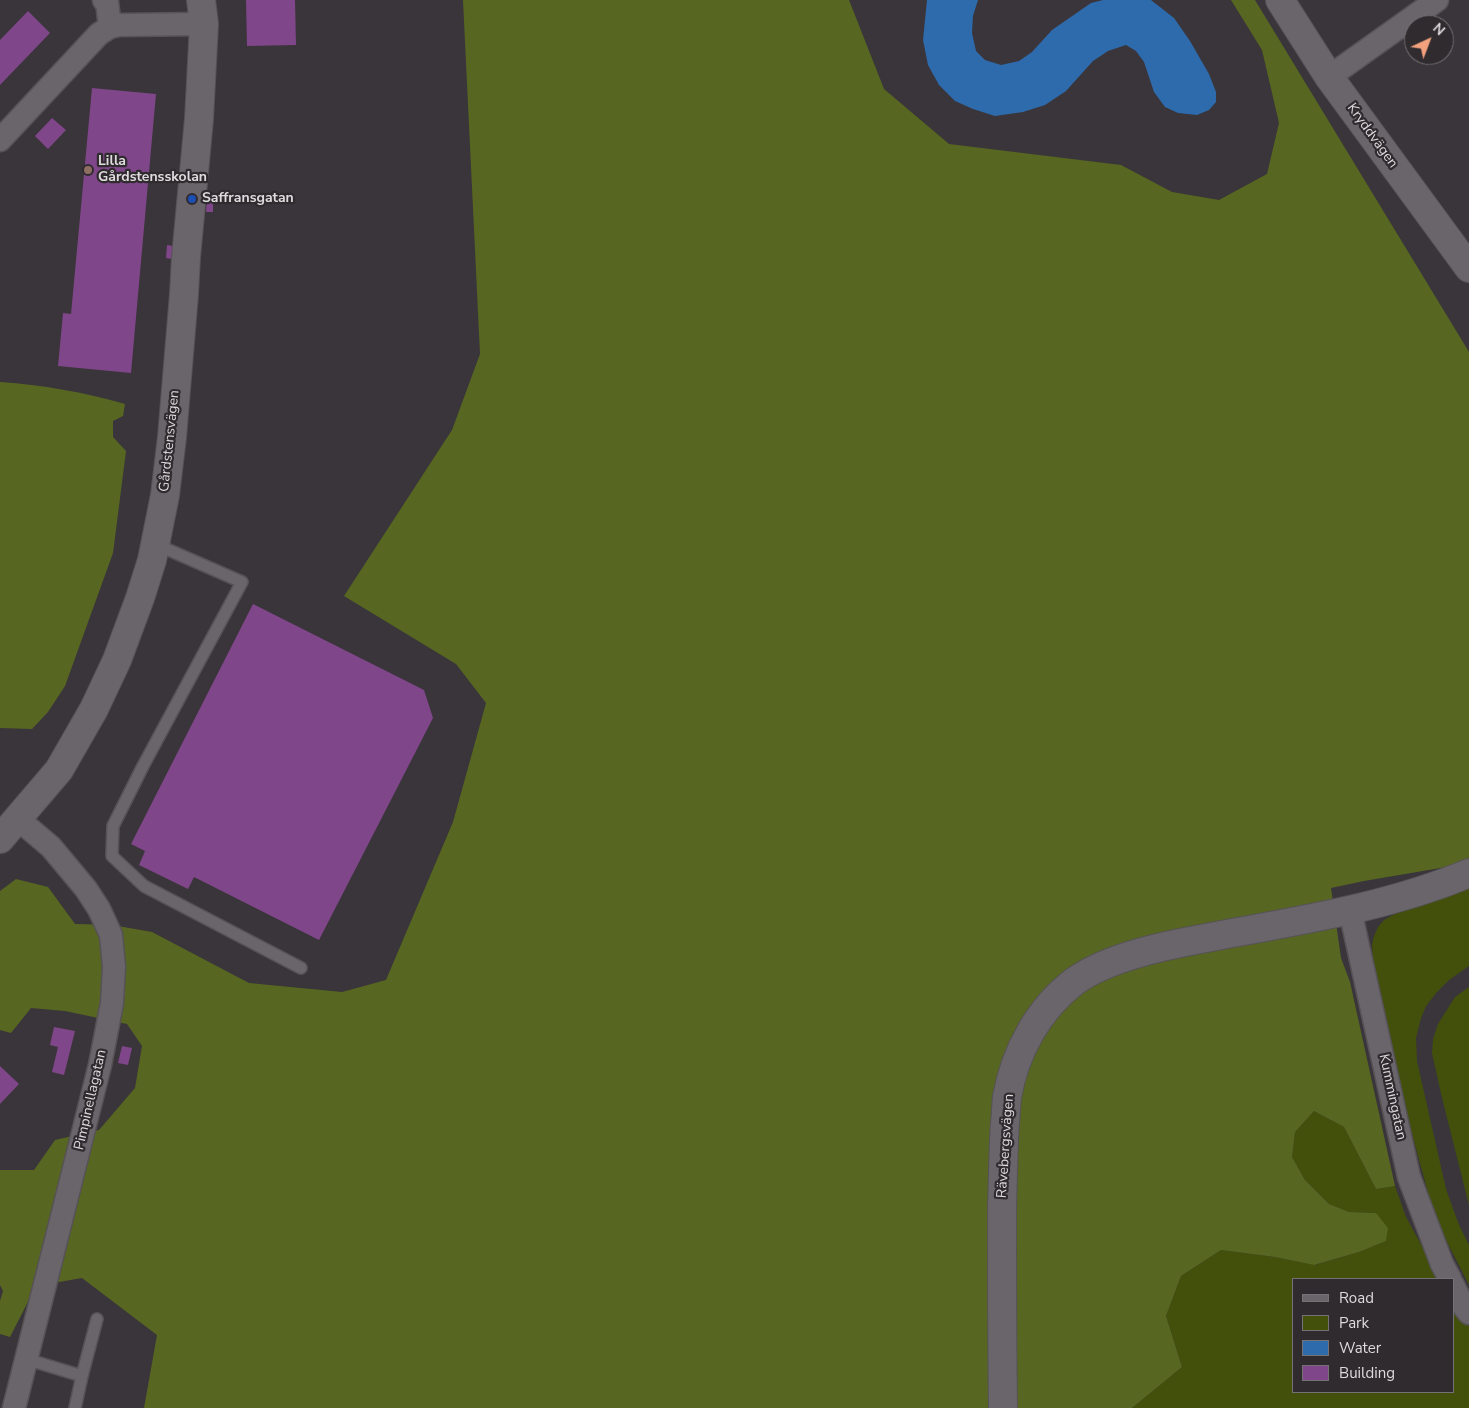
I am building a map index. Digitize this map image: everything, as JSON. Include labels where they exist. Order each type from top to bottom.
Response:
[{"type":"street","points":[[104,0],[107,2],[110,28]]},
{"type":"street","name":"Kryddvägen","points":[[1280,0],[1329,77],[1469,268]]},
{"type":"street","points":[[1329,77],[1437,0]]},
{"type":"street","points":[[0,140],[100,34],[119,25],[203,12]]},
{"type":"street","name":"Gårdstensvägen","points":[[0,839],[59,770],[94,710],[140,598],[152,560],[172,437],[199,120],[203,12]]},
{"type":"street","name":"Pimpinellagatan","points":[[14,1408],[100,1065],[112,1003],[114,967],[111,935],[99,908],[86,889],[51,847],[18,819]]},
{"type":"street","name":"Rävebergsvägen","points":[[1003,1408],[1002,1202],[1007,1097],[1020,1051],[1037,1021],[1054,1000],[1076,980],[1101,967],[1140,952],[1350,910],[1406,896],[1469,872]]},
{"type":"street","name":"Kummingatan","points":[[1350,910],[1410,1177],[1442,1264],[1449,1278]]},
{"type":"street","points":[[1454,1287],[1462,1304],[1469,1313]]},
{"type":"lane","points":[[155,544],[242,582],[113,826],[112,856],[144,886],[301,968]]},
{"type":"lane","points":[[74,1408],[97,1319]]},
{"type":"lane","points":[[26,1359],[82,1376]]},
{"type":"green space","points":[[463,0],[849,0],[884,89],[949,144],[1121,165],[1172,192],[1219,200],[1267,174],[1279,123],[1262,50],[1231,0],[1255,0],[1469,352],[1469,858],[1452,866],[1331,888],[1341,958],[1350,982],[1395,1186],[1376,1189],[1344,1127],[1314,1111],[1295,1132],[1292,1157],[1305,1180],[1329,1204],[1349,1212],[1376,1213],[1388,1228],[1386,1241],[1359,1252],[1314,1265],[1275,1257],[1221,1250],[1181,1276],[1166,1316],[1182,1367],[1132,1408],[144,1408],[157,1335],[82,1278],[36,1286],[10,1337],[0,1334],[0,1301],[3,1291],[0,1285],[0,1170],[34,1170],[55,1140],[99,1130],[135,1088],[142,1046],[127,1024],[65,1011],[31,1008],[11,1033],[0,1030],[0,891],[16,879],[48,887],[75,924],[112,925],[152,932],[249,983],[342,992],[386,980],[453,822],[486,703],[456,664],[344,596],[452,430],[480,354]]},
{"type":"green space","points":[[0,382],[63,390],[125,404],[123,416],[113,421],[113,437],[126,451],[113,553],[65,686],[48,712],[32,729],[0,728]]},
{"type":"green space","points":[[1469,887],[1469,966],[1449,980],[1426,1006],[1416,1038],[1417,1061],[1446,1189],[1459,1225],[1469,1245],[1469,1285],[1444,1236],[1429,1196],[1411,1130],[1378,983],[1372,945],[1378,927],[1384,920],[1395,914]]},
{"type":"green space","points":[[1469,987],[1469,1205],[1432,1053],[1433,1039],[1438,1024],[1455,997]]},
{"type":"green space","points":[[1314,1111],[1344,1127],[1376,1189],[1395,1186],[1406,1217],[1439,1278],[1292,1278],[1292,1393],[1454,1393],[1454,1302],[1469,1325],[1469,1408],[1132,1408],[1182,1367],[1166,1316],[1181,1276],[1221,1250],[1275,1257],[1315,1265],[1359,1252],[1386,1241],[1376,1213],[1349,1212],[1329,1204],[1305,1180],[1292,1157],[1295,1132]]},
{"type":"water","points":[[927,0],[978,0],[973,16],[972,33],[976,51],[985,60],[1001,65],[1019,61],[1032,52],[1052,30],[1091,3],[1103,0],[1151,0],[1174,18],[1190,41],[1209,74],[1216,92],[1216,102],[1209,110],[1197,115],[1178,113],[1165,107],[1154,92],[1144,62],[1136,51],[1126,45],[1108,51],[1093,61],[1066,91],[1045,105],[1023,112],[995,116],[973,109],[955,101],[939,85],[928,65],[923,40]]},
{"type":"building","points":[[246,0],[295,0],[296,45],[247,46]]},
{"type":"building","points":[[28,11],[50,33],[0,85],[0,40]]},
{"type":"building","points":[[92,88],[156,94],[131,373],[58,366],[63,313],[71,314]]},
{"type":"building","points":[[52,118],[66,130],[48,149],[35,136]]},
{"type":"building","points":[[207,198],[213,199],[213,212],[206,212]]},
{"type":"building","points":[[167,245],[173,246],[172,259],[166,258]]},
{"type":"building","points":[[253,604],[424,690],[433,718],[319,940],[194,877],[188,889],[139,865],[145,851],[131,844]]},
{"type":"building","points":[[54,1027],[75,1031],[64,1075],[52,1072],[58,1047],[50,1045]]},
{"type":"building","points":[[122,1046],[132,1048],[128,1065],[118,1063]]},
{"type":"building","points":[[0,1066],[19,1084],[0,1104]]},
{"type":"place","name":"Lilla Gårdstensskolan","points":[[88,170]]},
{"type":"place","name":"Saffransgatan","points":[[192,199]]}]
